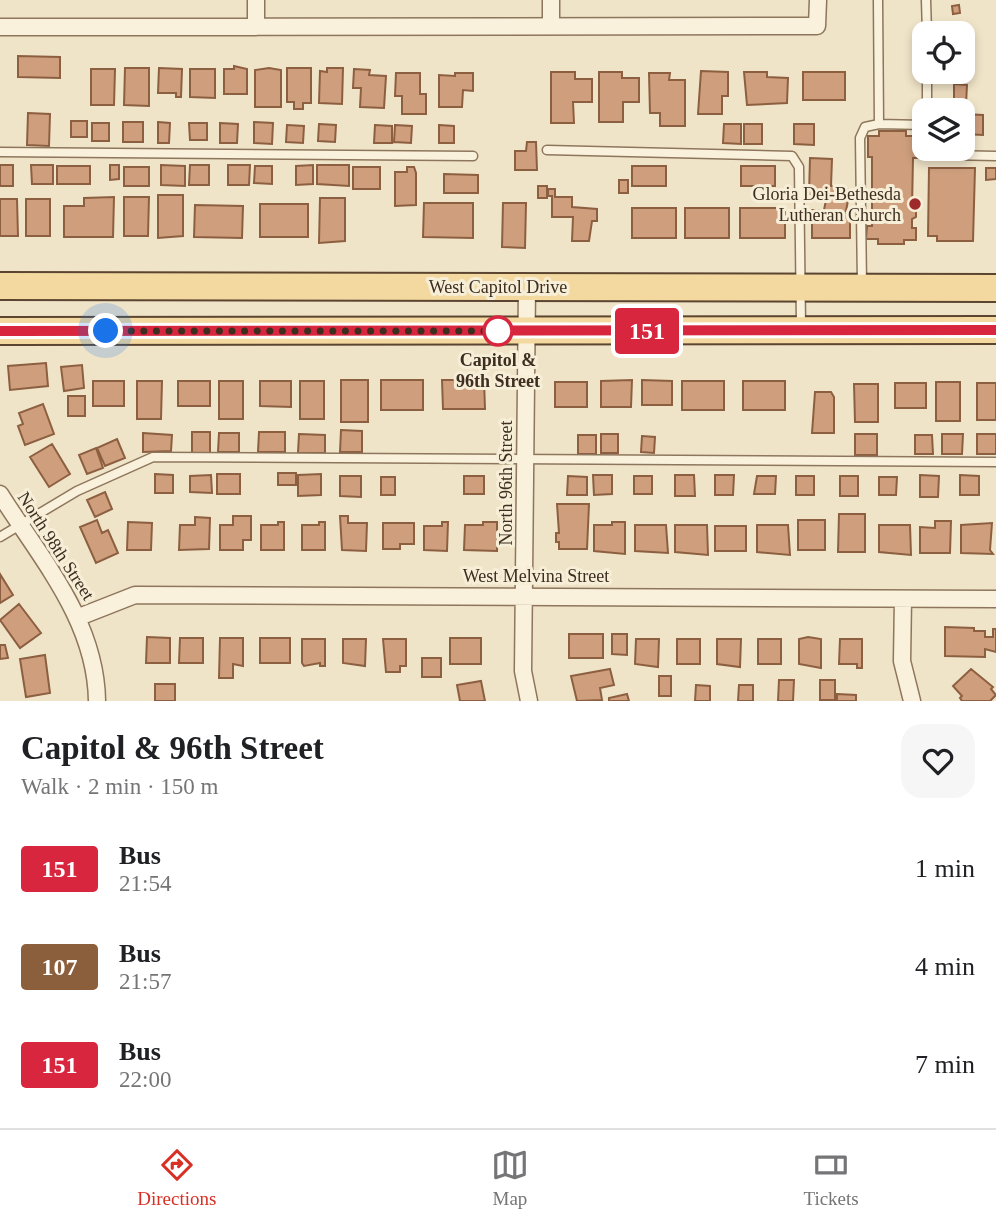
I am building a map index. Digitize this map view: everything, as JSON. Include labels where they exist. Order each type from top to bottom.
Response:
[{"type":"main road","name":"West Capitol Drive","points":[[0,286],[996,288]]},
{"type":"main road","points":[[0,331],[996,330]]},
{"type":"street","points":[[256,0],[256,27]]},
{"type":"street","points":[[551,0],[551,26]]},
{"type":"street","points":[[0,27],[817,26],[818,0]]},
{"type":"street","name":"North 96th Street","points":[[527,287],[523,671],[529,701]]},
{"type":"street","name":"North 98th Street","points":[[0,494],[79,617],[92,657],[97,701]]},
{"type":"street","name":"West Melvina Street","points":[[79,617],[135,595],[996,599]]},
{"type":"street","points":[[903,599],[902,661],[912,701]]},
{"type":"lane","points":[[878,0],[879,124]]},
{"type":"lane","points":[[926,0],[926,21]]},
{"type":"lane","points":[[862,288],[860,138],[865,127],[879,124],[912,125]]},
{"type":"lane","points":[[547,150],[792,156],[799,167],[801,331]]},
{"type":"lane","points":[[0,152],[473,156]]},
{"type":"lane","points":[[975,156],[996,156]]},
{"type":"lane","points":[[0,537],[77,491],[153,457],[525,461],[996,461]]},
{"type":"building","points":[[959,5],[960,13],[953,14],[952,6]]},
{"type":"building","points":[[18,56],[60,57],[60,78],[18,77]]},
{"type":"building","points":[[234,66],[247,69],[247,94],[224,94],[224,69],[234,69]]},
{"type":"building","points":[[125,68],[149,68],[149,106],[124,105]]},
{"type":"building","points":[[159,68],[182,69],[181,97],[176,97],[176,93],[158,93]]},
{"type":"building","points":[[287,68],[311,68],[311,103],[303,103],[303,109],[294,109],[294,102],[287,102]]},
{"type":"building","points":[[327,68],[343,68],[342,104],[319,103],[320,71],[327,72]]},
{"type":"building","points":[[91,69],[115,69],[114,105],[91,105]]},
{"type":"building","points":[[190,69],[215,69],[215,98],[190,97]]},
{"type":"building","points":[[354,69],[370,70],[369,75],[386,76],[384,108],[360,107],[361,88],[353,88]]},
{"type":"building","points":[[255,70],[281,70],[281,107],[255,107]]},
{"type":"building","points":[[701,71],[728,72],[728,96],[722,96],[722,114],[698,114]]},
{"type":"building","points":[[551,72],[575,72],[575,79],[592,79],[592,102],[573,102],[574,123],[551,123]]},
{"type":"building","points":[[599,72],[622,72],[622,78],[639,78],[639,102],[623,102],[623,122],[599,122]]},
{"type":"building","points":[[744,72],[767,72],[767,77],[788,78],[787,103],[747,105]]},
{"type":"building","points":[[803,72],[845,72],[845,100],[803,100]]},
{"type":"building","points":[[396,73],[420,73],[420,94],[426,94],[426,114],[402,114],[402,96],[395,96]]},
{"type":"building","points":[[455,73],[473,73],[473,91],[463,90],[462,107],[439,107],[439,75],[455,76]]},
{"type":"building","points":[[649,73],[670,73],[669,80],[685,80],[685,126],[660,126],[660,113],[650,113]]},
{"type":"building","points":[[954,84],[967,85],[966,98],[954,98]]},
{"type":"building","points":[[28,113],[50,114],[49,146],[27,145]]},
{"type":"building","points":[[975,115],[983,115],[983,135],[975,135]]},
{"type":"building","points":[[71,121],[87,121],[87,137],[71,137]]},
{"type":"building","points":[[123,122],[143,122],[143,142],[123,142]]},
{"type":"building","points":[[158,122],[170,123],[169,143],[158,143]]},
{"type":"building","points":[[254,122],[273,123],[272,144],[254,143]]},
{"type":"building","points":[[92,123],[109,123],[109,141],[92,141]]},
{"type":"building","points":[[189,123],[207,123],[207,140],[190,140]]},
{"type":"building","points":[[220,123],[238,124],[237,143],[220,143]]},
{"type":"building","points":[[319,124],[336,125],[335,142],[318,141]]},
{"type":"building","points":[[724,124],[741,124],[741,144],[723,143]]},
{"type":"building","points":[[744,124],[762,124],[762,144],[744,144]]},
{"type":"building","points":[[794,124],[814,124],[814,145],[794,144]]},
{"type":"building","points":[[287,125],[304,126],[303,143],[286,142]]},
{"type":"building","points":[[375,125],[392,126],[392,143],[374,143]]},
{"type":"building","points":[[395,125],[412,126],[411,143],[394,142]]},
{"type":"building","points":[[439,125],[454,126],[454,143],[439,143]]},
{"type":"building","points":[[879,131],[906,131],[906,136],[912,136],[912,208],[916,210],[916,217],[912,219],[912,228],[916,228],[916,240],[904,240],[904,244],[878,244],[878,239],[866,239],[867,226],[872,226],[872,157],[868,157],[868,136],[879,136]]},
{"type":"building","points":[[527,142],[536,142],[537,170],[515,170],[515,151],[526,151]]},
{"type":"building","points":[[810,158],[832,159],[831,186],[850,190],[846,211],[850,210],[850,238],[812,238],[812,210],[824,210],[827,195],[809,194]]},
{"type":"building","points":[[0,165],[13,165],[13,186],[0,186]]},
{"type":"building","points":[[31,165],[53,165],[53,184],[32,184]]},
{"type":"building","points":[[110,165],[119,165],[119,179],[110,180]]},
{"type":"building","points":[[161,165],[185,166],[185,186],[161,185]]},
{"type":"building","points":[[190,165],[209,165],[209,185],[189,185]]},
{"type":"building","points":[[228,165],[250,165],[249,185],[228,185]]},
{"type":"building","points":[[313,165],[313,184],[296,185],[296,166]]},
{"type":"building","points":[[317,165],[349,165],[349,186],[317,184]]},
{"type":"building","points":[[57,166],[90,166],[90,184],[57,184]]},
{"type":"building","points":[[255,166],[272,166],[272,184],[254,183]]},
{"type":"building","points":[[632,166],[666,166],[666,186],[632,186]]},
{"type":"building","points":[[741,166],[775,166],[775,186],[741,186]]},
{"type":"building","points":[[124,167],[149,167],[149,186],[124,186]]},
{"type":"building","points":[[353,167],[380,167],[380,189],[353,189]]},
{"type":"building","points":[[407,167],[414,167],[416,173],[416,205],[395,206],[395,172],[407,172]]},
{"type":"building","points":[[929,168],[975,168],[973,241],[937,241],[937,236],[928,236]]},
{"type":"building","points":[[986,168],[996,168],[996,179],[986,180]]},
{"type":"building","points":[[444,174],[478,175],[478,193],[444,193]]},
{"type":"building","points":[[619,180],[628,180],[628,193],[619,193]]},
{"type":"building","points":[[538,186],[547,186],[547,198],[538,198]]},
{"type":"building","points":[[548,189],[555,189],[555,197],[572,197],[572,207],[597,209],[597,221],[592,221],[589,241],[572,241],[573,217],[552,217],[552,196],[548,196]]},
{"type":"building","points":[[158,195],[183,195],[183,236],[158,238]]},
{"type":"building","points":[[114,197],[113,237],[64,237],[64,206],[84,206],[84,198]]},
{"type":"building","points":[[124,197],[149,197],[148,236],[124,236]]},
{"type":"building","points":[[320,198],[345,198],[345,241],[319,243]]},
{"type":"building","points":[[0,199],[17,199],[18,236],[0,236]]},
{"type":"building","points":[[26,199],[50,199],[50,236],[26,236]]},
{"type":"building","points":[[424,203],[473,203],[473,238],[423,237]]},
{"type":"building","points":[[503,203],[526,203],[525,248],[502,247]]},
{"type":"building","points":[[260,204],[308,204],[308,237],[260,237]]},
{"type":"building","points":[[195,205],[243,206],[242,238],[194,237]]},
{"type":"building","points":[[632,208],[676,208],[676,238],[632,238]]},
{"type":"building","points":[[685,208],[729,208],[729,238],[685,238]]},
{"type":"building","points":[[740,208],[785,208],[785,238],[740,238]]},
{"type":"building","points":[[46,363],[48,386],[10,390],[8,366]]},
{"type":"building","points":[[82,365],[84,388],[64,391],[61,367]]},
{"type":"building","points":[[341,380],[368,380],[368,422],[341,422]]},
{"type":"building","points":[[381,380],[423,380],[423,410],[381,410]]},
{"type":"building","points":[[442,380],[484,380],[485,409],[443,409]]},
{"type":"building","points":[[632,380],[631,407],[601,407],[601,381]]},
{"type":"building","points":[[642,380],[672,381],[672,405],[642,405]]},
{"type":"building","points":[[93,381],[124,381],[124,406],[93,406]]},
{"type":"building","points":[[137,381],[162,381],[161,419],[137,419]]},
{"type":"building","points":[[178,381],[210,381],[210,406],[178,406]]},
{"type":"building","points":[[219,381],[243,381],[243,419],[219,419]]},
{"type":"building","points":[[260,381],[291,381],[291,407],[260,406]]},
{"type":"building","points":[[300,381],[324,381],[324,419],[300,419]]},
{"type":"building","points":[[682,381],[724,381],[724,410],[682,410]]},
{"type":"building","points":[[743,381],[785,381],[785,410],[743,410]]},
{"type":"building","points":[[555,382],[587,382],[587,407],[555,407]]},
{"type":"building","points":[[936,382],[960,382],[960,421],[936,421]]},
{"type":"building","points":[[895,383],[926,383],[926,408],[895,408]]},
{"type":"building","points":[[977,383],[996,383],[996,420],[977,420]]},
{"type":"building","points":[[854,384],[878,384],[878,422],[855,422]]},
{"type":"building","points":[[815,392],[831,392],[834,397],[834,433],[812,433]]},
{"type":"building","points":[[68,396],[85,396],[85,416],[68,416]]},
{"type":"building","points":[[43,404],[54,434],[25,445],[18,426],[23,424],[19,413]]},
{"type":"building","points":[[341,430],[362,431],[362,452],[340,452]]},
{"type":"building","points":[[192,432],[210,432],[210,453],[192,453]]},
{"type":"building","points":[[259,432],[285,432],[285,452],[258,452]]},
{"type":"building","points":[[143,433],[172,435],[171,451],[143,452]]},
{"type":"building","points":[[219,433],[239,433],[239,452],[218,452]]},
{"type":"building","points":[[299,434],[325,435],[325,453],[298,453]]},
{"type":"building","points":[[601,434],[618,434],[618,453],[601,453]]},
{"type":"building","points":[[855,434],[877,434],[877,455],[855,455]]},
{"type":"building","points":[[942,434],[963,434],[962,454],[942,454]]},
{"type":"building","points":[[977,434],[996,434],[996,454],[977,454]]},
{"type":"building","points":[[578,435],[596,435],[596,454],[578,454]]},
{"type":"building","points":[[915,435],[932,435],[933,454],[915,454]]},
{"type":"building","points":[[642,436],[655,437],[654,453],[641,452]]},
{"type":"building","points":[[117,439],[125,458],[105,466],[97,448]]},
{"type":"building","points":[[52,444],[70,474],[49,487],[30,457]]},
{"type":"building","points":[[96,448],[103,468],[87,474],[79,455]]},
{"type":"building","points":[[278,473],[296,473],[296,485],[278,485]]},
{"type":"building","points":[[155,474],[173,475],[173,493],[155,493]]},
{"type":"building","points":[[217,474],[240,474],[240,494],[217,494]]},
{"type":"building","points":[[321,474],[321,495],[298,496],[298,475]]},
{"type":"building","points":[[211,475],[212,493],[190,492],[190,476]]},
{"type":"building","points":[[593,475],[612,475],[612,494],[594,495]]},
{"type":"building","points":[[675,475],[694,475],[695,496],[675,496]]},
{"type":"building","points":[[715,475],[734,475],[733,495],[715,495]]},
{"type":"building","points":[[920,475],[939,476],[938,497],[920,497]]},
{"type":"building","points":[[960,475],[979,476],[979,495],[960,495]]},
{"type":"building","points":[[340,476],[361,476],[361,497],[340,496]]},
{"type":"building","points":[[464,476],[484,476],[484,494],[464,494]]},
{"type":"building","points":[[568,476],[587,477],[587,495],[567,495]]},
{"type":"building","points":[[634,476],[652,476],[652,494],[634,494]]},
{"type":"building","points":[[757,476],[776,476],[775,494],[754,494]]},
{"type":"building","points":[[796,476],[814,476],[814,495],[796,495]]},
{"type":"building","points":[[840,476],[858,476],[858,496],[840,496]]},
{"type":"building","points":[[381,477],[395,477],[395,495],[381,495]]},
{"type":"building","points":[[879,477],[897,477],[896,495],[879,495]]},
{"type":"building","points":[[105,492],[112,509],[95,517],[87,500]]},
{"type":"building","points":[[557,504],[589,504],[587,549],[559,549],[559,542],[556,542],[556,533],[559,533]]},
{"type":"building","points":[[839,514],[865,514],[865,552],[838,552]]},
{"type":"building","points":[[233,516],[251,516],[251,540],[243,540],[243,550],[220,550],[220,525],[233,525]]},
{"type":"building","points":[[340,516],[348,516],[348,523],[367,523],[366,551],[342,550]]},
{"type":"building","points":[[195,517],[210,518],[209,549],[179,550],[180,525],[195,525]]},
{"type":"building","points":[[97,520],[102,533],[108,530],[118,553],[96,563],[80,527]]},
{"type":"building","points":[[798,520],[825,520],[825,550],[798,550]]},
{"type":"building","points":[[935,521],[951,521],[950,553],[920,553],[920,527],[935,528]]},
{"type":"building","points":[[128,522],[152,523],[151,550],[127,550]]},
{"type":"building","points":[[278,522],[284,522],[284,550],[261,550],[261,525],[278,525]]},
{"type":"building","points":[[319,522],[325,522],[325,550],[302,550],[302,525],[319,525]]},
{"type":"building","points":[[442,522],[448,522],[447,551],[424,550],[424,526],[442,526]]},
{"type":"building","points":[[483,522],[497,522],[497,551],[464,550],[465,525],[483,525]]},
{"type":"building","points":[[612,522],[625,522],[625,554],[594,551],[594,525],[612,525]]},
{"type":"building","points":[[383,523],[414,523],[414,544],[400,544],[400,549],[383,549]]},
{"type":"building","points":[[992,523],[990,550],[993,554],[961,553],[961,525]]},
{"type":"building","points":[[635,525],[666,525],[668,553],[635,551]]},
{"type":"building","points":[[675,525],[707,525],[708,555],[675,552]]},
{"type":"building","points":[[757,525],[788,525],[790,555],[757,552]]},
{"type":"building","points":[[879,525],[910,525],[911,555],[879,552]]},
{"type":"building","points":[[715,526],[746,526],[746,551],[715,551]]},
{"type":"building","points":[[0,574],[13,595],[0,603]]},
{"type":"building","points":[[19,604],[41,633],[20,648],[0,620]]},
{"type":"building","points":[[945,627],[974,628],[974,631],[985,631],[985,637],[993,637],[993,629],[996,629],[996,652],[985,649],[985,657],[945,656]]},
{"type":"building","points":[[569,634],[603,634],[603,658],[569,658]]},
{"type":"building","points":[[612,634],[627,634],[627,655],[612,654]]},
{"type":"building","points":[[147,637],[170,638],[170,663],[146,663]]},
{"type":"building","points":[[180,638],[203,638],[203,663],[179,663]]},
{"type":"building","points":[[220,638],[243,638],[243,666],[233,664],[233,678],[219,678]]},
{"type":"building","points":[[260,638],[290,638],[290,663],[260,663]]},
{"type":"building","points":[[450,638],[481,638],[481,664],[450,664]]},
{"type":"building","points":[[302,639],[325,639],[325,666],[320,666],[320,663],[304,666]]},
{"type":"building","points":[[343,639],[366,639],[365,666],[343,663]]},
{"type":"building","points":[[383,639],[406,639],[406,666],[400,666],[400,672],[386,672]]},
{"type":"building","points":[[636,639],[659,639],[658,667],[635,664]]},
{"type":"building","points":[[677,639],[700,639],[700,664],[677,664]]},
{"type":"building","points":[[717,639],[741,639],[740,667],[717,664]]},
{"type":"building","points":[[758,639],[781,639],[781,664],[758,664]]},
{"type":"building","points":[[799,639],[821,639],[821,668],[799,664]]},
{"type":"building","points":[[840,639],[862,639],[862,668],[857,668],[857,664],[839,664]]},
{"type":"building","points":[[0,645],[5,645],[8,658],[0,659]]},
{"type":"building","points":[[45,655],[50,693],[26,697],[20,659]]},
{"type":"building","points":[[422,658],[441,658],[441,677],[422,677]]},
{"type":"building","points":[[610,669],[614,685],[600,688],[602,700],[577,701],[571,676]]},
{"type":"building","points":[[971,669],[993,687],[991,689],[996,695],[990,701],[962,701],[960,698],[962,696],[953,686]]},
{"type":"building","points":[[659,676],[671,676],[671,696],[659,696]]},
{"type":"building","points":[[779,680],[794,680],[793,701],[778,701]]},
{"type":"building","points":[[820,680],[835,680],[835,700],[820,700]]},
{"type":"building","points":[[481,681],[485,701],[460,701],[457,685]]},
{"type":"building","points":[[155,684],[175,684],[175,701],[155,701]]},
{"type":"building","points":[[696,685],[710,686],[710,701],[695,701]]},
{"type":"building","points":[[739,685],[753,685],[753,701],[738,701]]},
{"type":"building","points":[[627,694],[629,701],[609,701],[609,698]]},
{"type":"building","points":[[837,694],[856,695],[856,701],[837,701]]},
{"type":"bus line","name":"151","points":[[0,331],[996,330]]},
{"type":"place","name":"Gloria Dei-Bethesda Lutheran Church","points":[[915,204]]},
{"type":"place","name":"Capitol & 96th Street","points":[[498,331]]},
{"type":"route","points":[[106,331],[506,331],[498,331]]}]
